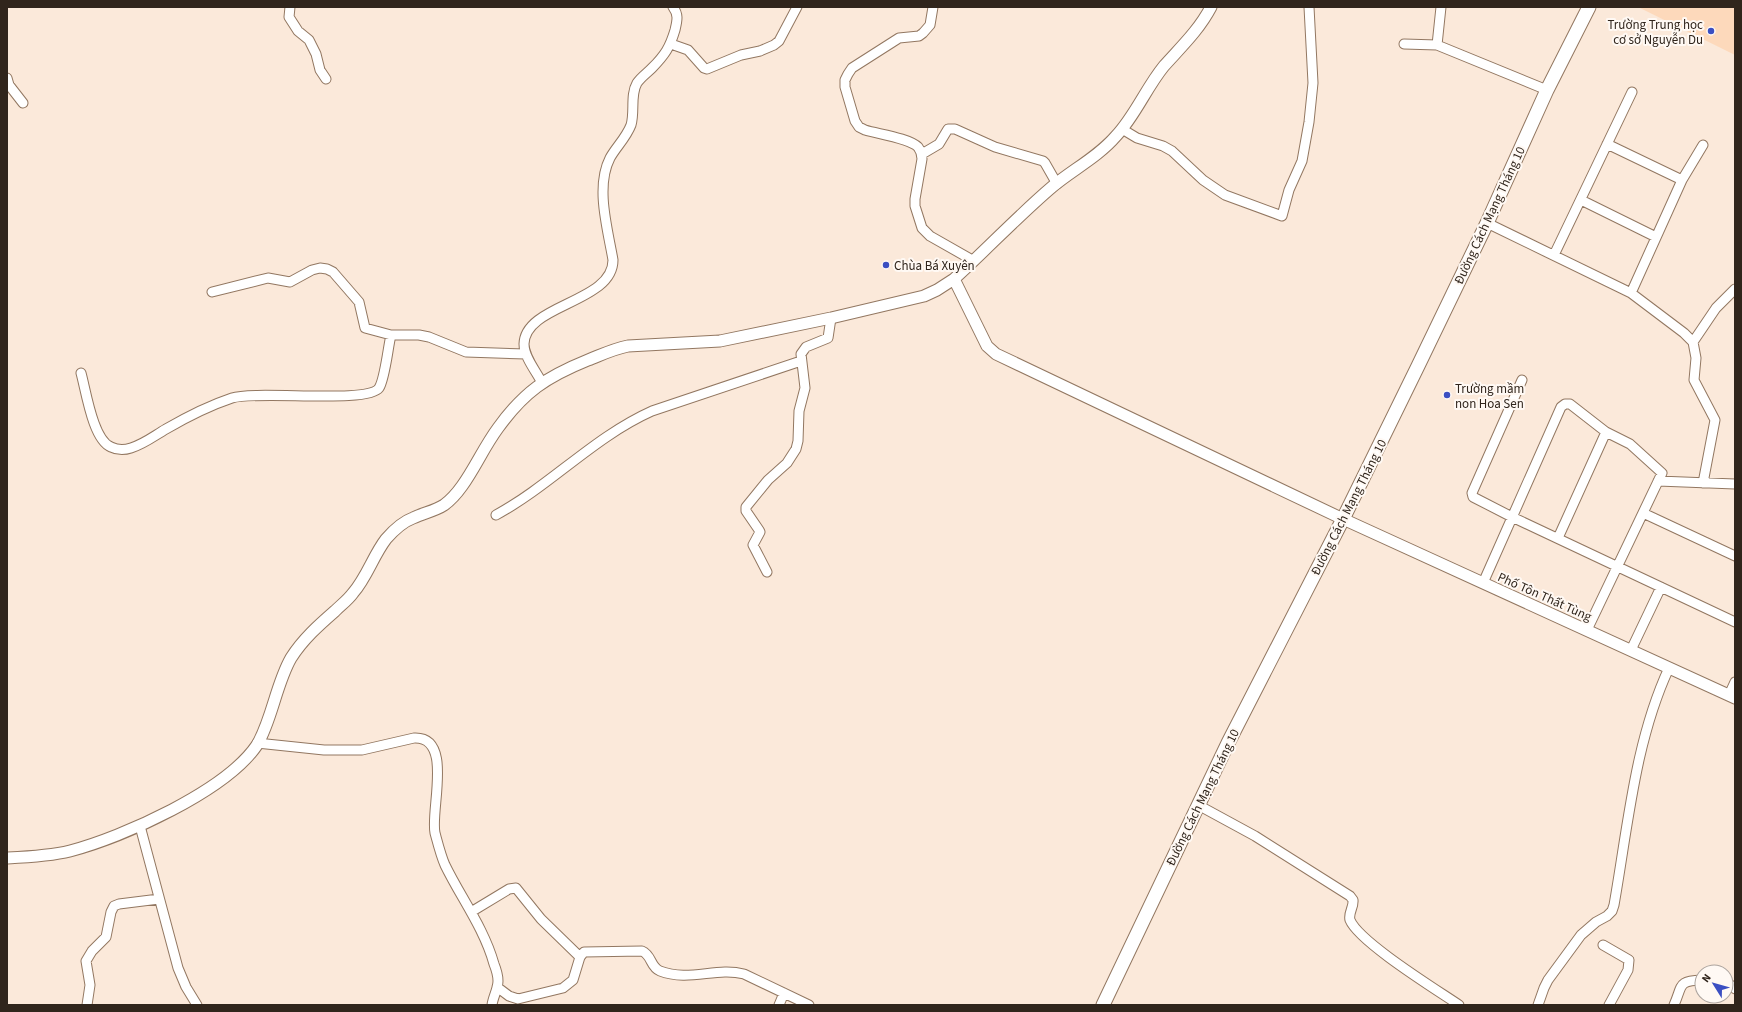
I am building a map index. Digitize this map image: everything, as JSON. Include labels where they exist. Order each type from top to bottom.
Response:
[{"type":"main road","name":"Đường Cách Mạng Tháng 10","points":[[1103,1005],[1198,805],[1343,519],[1487,223],[1547,90],[1589,7]]},
{"type":"street","points":[[290,7],[289,17],[298,31],[309,40],[316,54],[320,70],[326,79]]},
{"type":"street","points":[[542,382],[526,354],[524,345],[525,336],[532,324],[604,282],[610,275],[613,268],[613,260],[602,198],[607,166],[611,156],[626,135],[630,126],[633,116],[635,90],[637,84],[656,64],[671,44],[678,20],[678,14],[673,7]]},
{"type":"street","points":[[671,44],[688,50],[704,68],[707,69],[741,55],[760,51],[774,45],[779,41],[797,7]]},
{"type":"street","points":[[933,7],[930,25],[923,33],[919,36],[899,38],[852,68],[845,80],[845,87],[853,115],[859,127],[865,130],[911,142],[918,147],[922,154],[915,206],[922,228],[930,236],[974,261]]},
{"type":"street","points":[[7,858],[45,855],[72,850],[140,826],[207,790],[239,764],[258,743],[283,674],[291,658],[301,644],[313,631],[352,596],[376,553],[387,538],[399,526],[411,518],[442,506],[451,499],[462,486],[501,424],[528,394],[542,382],[560,372],[615,348],[720,341],[831,318],[924,296],[938,290],[954,279],[1057,184],[1116,137],[1147,89],[1164,66],[1191,37],[1211,7]]},
{"type":"street","points":[[1122,129],[1137,138],[1163,146],[1172,151],[1204,180],[1225,195],[1282,216],[1288,190],[1302,161],[1309,122],[1313,84],[1309,7]]},
{"type":"street","points":[[1437,45],[1442,7]]},
{"type":"street","points":[[1404,44],[1437,45],[1547,90]]},
{"type":"street","points":[[7,78],[9,85],[23,103]]},
{"type":"street","points":[[1554,255],[1632,92]]},
{"type":"street","points":[[922,154],[939,144],[948,129],[955,129],[996,147],[1042,161],[1045,163],[1057,184]]},
{"type":"street","points":[[1607,144],[1682,180]]},
{"type":"street","points":[[1631,293],[1682,180],[1703,145]]},
{"type":"street","points":[[1580,200],[1656,237]]},
{"type":"street","points":[[1487,223],[1631,293],[1684,333],[1693,342],[1696,358],[1694,380],[1715,420],[1703,483]]},
{"type":"street","points":[[212,292],[268,278],[290,282],[312,270],[327,268],[333,272],[359,302],[365,328],[391,335],[419,335],[429,337],[466,352],[526,354]]},
{"type":"street","name":"Phố Tôn Thất Tùng","points":[[954,279],[987,346],[996,354],[1343,519],[1732,696]]},
{"type":"street","points":[[1693,342],[1716,308],[1735,289]]},
{"type":"street","points":[[767,572],[753,545],[760,532],[746,511],[746,507],[768,480],[786,463],[796,449],[800,411],[805,388],[801,361],[803,350],[806,347],[828,338],[831,318]]},
{"type":"street","points":[[81,373],[98,436],[109,447],[118,450],[129,449],[142,444],[189,417],[237,397],[264,395],[339,396],[360,395],[374,392],[378,390],[381,382],[391,335]]},
{"type":"street","points":[[496,515],[518,502],[594,444],[635,418],[714,389],[801,361]]},
{"type":"street","points":[[1522,380],[1472,493],[1476,500],[1735,622]]},
{"type":"street","points":[[1483,583],[1563,405],[1570,404],[1606,432],[1630,444],[1662,473],[1587,630]]},
{"type":"street","points":[[1558,538],[1606,432]]},
{"type":"street","points":[[1658,481],[1735,484]]},
{"type":"street","points":[[1643,513],[1735,556]]},
{"type":"street","points":[[1631,650],[1661,587]]},
{"type":"street","points":[[1538,1005],[1548,980],[1581,935],[1612,911],[1637,772],[1654,704],[1669,668]]},
{"type":"street","points":[[1732,696],[1735,682]]},
{"type":"street","points":[[258,743],[324,750],[362,750],[414,738],[419,738],[429,742],[438,767],[434,815],[435,834],[444,864],[472,912],[492,955],[498,976],[497,987],[492,1005]]},
{"type":"street","points":[[1198,805],[1255,836],[1350,896],[1354,905],[1350,914],[1350,920],[1366,939],[1459,1005]]},
{"type":"street","points":[[140,826],[178,968],[186,987],[197,1005]]},
{"type":"street","points":[[472,912],[509,889],[516,888],[541,919],[580,957]]},
{"type":"street","points":[[87,1005],[90,985],[86,961],[92,951],[106,937],[110,912],[114,906],[119,904],[159,899]]},
{"type":"street","points":[[1603,945],[1629,960],[1628,970],[1609,1005]]},
{"type":"street","points":[[497,987],[509,996],[518,998],[563,988],[568,985],[575,976],[580,957],[587,951],[642,951],[649,955],[653,966],[660,971],[692,976],[736,972],[809,1005]]},
{"type":"street","points":[[1674,1005],[1681,986],[1685,982],[1694,981]]},
{"type":"street","points":[[779,1005],[784,993]]},
{"type":"shaded area","name":"Trường Trung học cơ sở Nguyễn Du","points":[[1638,7],[1735,7],[1735,55]]},
{"type":"place","name":"Trường Trung học cơ sở Nguyễn Du","points":[[1711,31]]},
{"type":"place","name":"Chùa Bá Xuyên","points":[[886,265]]},
{"type":"place","name":"Trường mầm non Hoa Sen","points":[[1447,395]]}]
